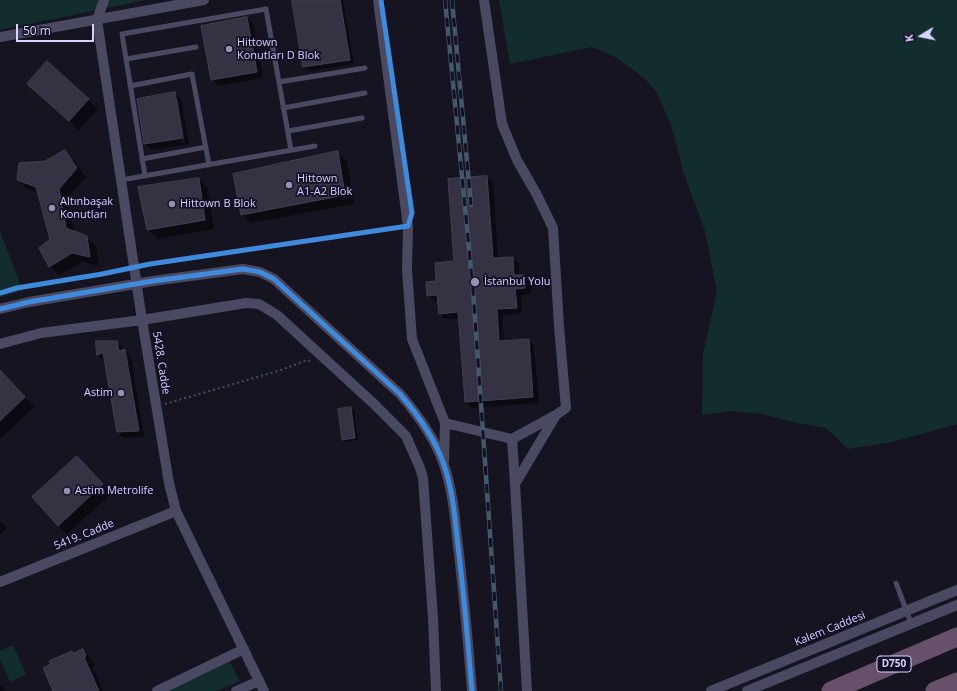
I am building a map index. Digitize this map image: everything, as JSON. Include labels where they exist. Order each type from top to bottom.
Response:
[{"type":"highway","name":"D750","points":[[831,691],[957,637]]},
{"type":"highway","points":[[935,691],[957,682]]},
{"type":"street","points":[[97,20],[104,0]]},
{"type":"street","points":[[0,37],[204,0]]},
{"type":"street","points":[[378,0],[408,226],[407,270],[412,339],[445,423],[444,465]]},
{"type":"street","points":[[445,423],[512,439],[556,416],[566,408],[553,228],[537,195],[517,160],[502,124],[484,0]]},
{"type":"street","name":"5428. Cadde","points":[[97,20],[136,284],[169,483],[176,511],[264,691]]},
{"type":"street","points":[[0,309],[29,302],[136,284],[243,269],[254,270],[274,279],[400,394],[414,410],[431,436],[444,465],[453,501],[462,573],[472,691]]},
{"type":"street","points":[[0,344],[41,333],[142,320],[246,302],[259,304],[277,315],[373,403],[406,436],[420,468],[423,478],[433,618],[436,691]]},
{"type":"street","points":[[515,484],[556,416]]},
{"type":"street","points":[[512,439],[527,691]]},
{"type":"street","name":"5419. Cadde","points":[[0,582],[176,511]]},
{"type":"street","name":"Kalem Caddesi","points":[[711,691],[957,590]]},
{"type":"street","points":[[747,691],[957,605]]},
{"type":"street","points":[[157,691],[244,649]]},
{"type":"street","points":[[236,691],[259,681]]},
{"type":"lane","points":[[145,176],[122,34],[266,9],[291,150]]},
{"type":"lane","points":[[126,59],[196,47]]},
{"type":"lane","points":[[279,82],[365,68]]},
{"type":"lane","points":[[130,86],[192,74],[209,165]]},
{"type":"lane","points":[[283,108],[365,93]]},
{"type":"lane","points":[[288,131],[362,118]]},
{"type":"lane","points":[[121,180],[315,146]]},
{"type":"lane","points":[[142,159],[206,147]]},
{"type":"lane","points":[[896,583],[911,624]]},
{"type":"path","points":[[156,406],[308,360],[312,363]]},
{"type":"green space","points":[[0,0],[146,0],[0,30]]},
{"type":"green space","points":[[499,0],[957,0],[957,424],[892,442],[848,449],[826,428],[762,414],[733,411],[702,415],[703,354],[717,291],[705,231],[684,174],[671,125],[657,93],[646,80],[635,71],[615,57],[592,47],[510,64]]},
{"type":"green space","points":[[0,231],[23,291],[0,297]]},
{"type":"green space","points":[[13,645],[26,675],[10,682],[0,660],[0,651]]},
{"type":"green space","points":[[230,662],[240,681],[217,691],[164,691]]},
{"type":"building","points":[[292,0],[340,0],[350,60],[303,67]]},
{"type":"building","name":"Hittown Konutları D Blok","points":[[247,17],[257,72],[211,80],[201,26]]},
{"type":"building","points":[[47,61],[89,99],[69,121],[27,84]]},
{"type":"building","points":[[175,92],[183,138],[144,144],[137,99]]},
{"type":"building","name":"Altınbaşak Konutları","points":[[65,150],[77,168],[59,189],[66,228],[87,236],[90,257],[72,253],[49,267],[39,248],[50,239],[36,187],[17,180],[19,163],[45,161]]},
{"type":"building","name":"Hittown A1-A2 Blok","points":[[338,151],[345,195],[241,215],[233,174]]},
{"type":"building","points":[[487,176],[493,258],[513,257],[514,275],[524,275],[525,288],[515,289],[517,308],[497,309],[499,341],[529,339],[533,397],[465,402],[458,312],[439,314],[437,295],[427,296],[426,282],[436,281],[435,263],[454,261],[448,179]]},
{"type":"building","name":"Hittown B Blok","points":[[199,178],[205,220],[147,230],[138,187]]},
{"type":"building","name":"Astim","points":[[96,341],[117,341],[119,351],[125,349],[139,431],[117,432],[103,353],[97,355]]},
{"type":"building","points":[[0,370],[25,397],[0,421]]},
{"type":"building","points":[[351,407],[355,438],[342,440],[338,409]]},
{"type":"building","name":"Astim Metrolife","points":[[77,456],[103,484],[58,526],[32,497]]},
{"type":"building","points":[[83,649],[86,656],[84,657],[99,691],[53,691],[43,668],[51,664],[49,661],[72,651],[73,653]]},
{"type":"railway","points":[[445,0],[473,290],[501,691]]},
{"type":"railway","points":[[452,0],[471,205]]},
{"type":"cycle path","points":[[0,293],[17,288],[102,274],[150,264],[408,226],[412,213],[381,0]]},
{"type":"cycle path","points":[[0,309],[29,302],[153,281],[243,269],[260,272],[274,279],[400,394],[413,410],[436,445],[450,485],[453,505],[464,600],[472,691]]},
{"type":"place","name":"Hittown Konutları D Blok","points":[[229,49]]},
{"type":"place","name":"Hittown A1-A2 Blok","points":[[289,185]]},
{"type":"place","name":"Hittown B Blok","points":[[172,204]]},
{"type":"place","name":"Altınbaşak Konutları","points":[[52,208]]},
{"type":"place","name":"İstanbul Yolu","points":[[475,282]]},
{"type":"place","name":"Astim","points":[[121,393]]},
{"type":"place","name":"Astim Metrolife","points":[[67,491]]}]
